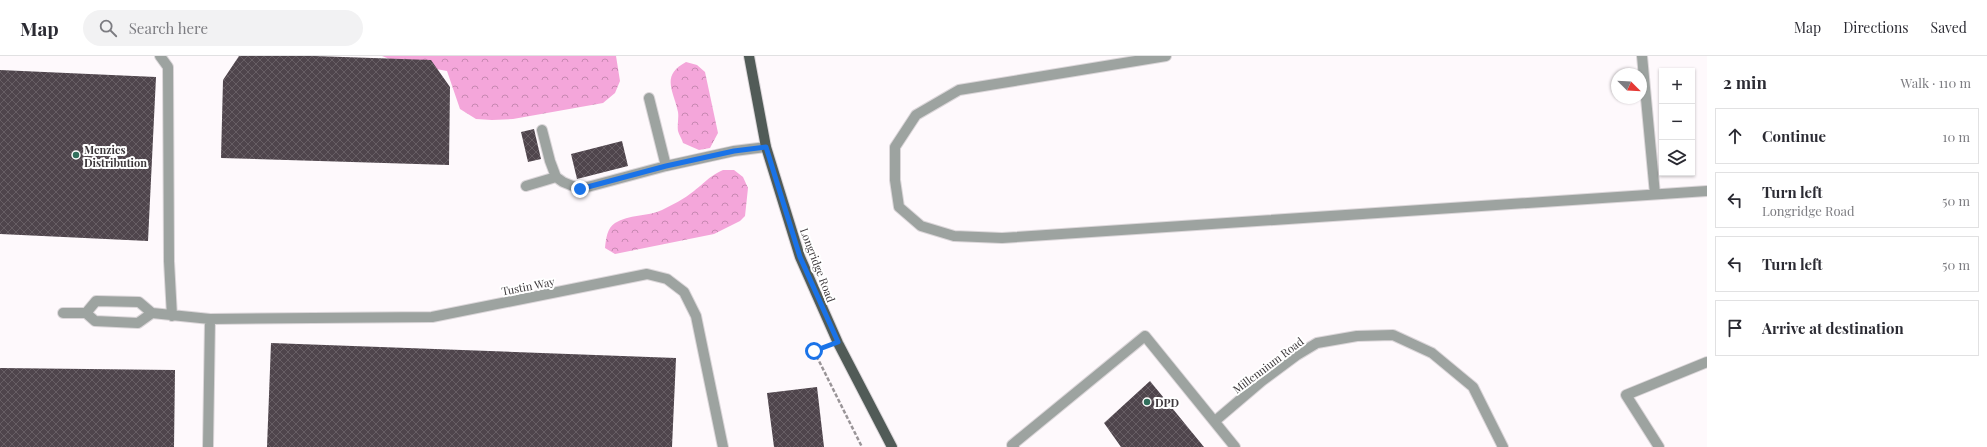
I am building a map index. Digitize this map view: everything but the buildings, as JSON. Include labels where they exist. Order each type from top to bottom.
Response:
[{"type":"main road","name":"Longridge Road","points":[[749,56],[766,147],[800,257],[838,342],[892,447]]},
{"type":"lane","points":[[160,56],[168,67],[169,261],[172,316]]},
{"type":"lane","points":[[1166,56],[959,90],[916,115],[895,147],[895,180],[899,207],[921,226],[954,236],[1002,238],[1707,191]]},
{"type":"lane","points":[[1642,56],[1655,194]]},
{"type":"lane","points":[[649,98],[666,166]]},
{"type":"lane","points":[[542,130],[550,161],[556,176],[563,182],[580,189],[666,166],[734,151],[766,147]]},
{"type":"lane","points":[[526,186],[556,176]]},
{"type":"lane","name":"Tustin Way","points":[[152,313],[210,319],[432,317],[648,274],[667,278],[684,292],[696,316],[723,447]]},
{"type":"lane","points":[[62,314],[86,313],[95,321],[138,323],[152,313],[139,302],[96,301],[86,313]]},
{"type":"lane","points":[[208,447],[210,319]]},
{"type":"lane","name":"Millennium Road","points":[[1215,421],[1262,381],[1297,355],[1317,343],[1357,336],[1393,335],[1432,353],[1473,387],[1503,447]]},
{"type":"lane","points":[[1014,447],[1012,445],[1145,336],[1235,447]]},
{"type":"lane","points":[[1659,447],[1626,395],[1707,362]]},
{"type":"path","points":[[838,342],[814,351],[862,447]]},
{"type":"green space","points":[[382,56],[616,56],[620,81],[615,93],[603,103],[513,119],[476,119],[460,109],[447,71],[397,62]]},
{"type":"green space","points":[[686,62],[697,65],[705,72],[718,133],[710,148],[699,150],[683,143],[678,131],[678,112],[672,91],[671,78],[678,67]]},
{"type":"green space","points":[[723,170],[734,170],[743,177],[748,188],[745,216],[740,221],[714,234],[615,254],[605,248],[606,237],[610,228],[615,223],[626,218],[650,214],[662,210],[686,197],[710,177]]},
{"type":"place","name":"Menzies Distribution","points":[[76,155]]},
{"type":"place","name":"DPD","points":[[1147,402]]},
{"type":"route","points":[[580,189],[586,189],[666,166],[734,151],[766,147],[800,257],[838,342],[814,351]]}]
